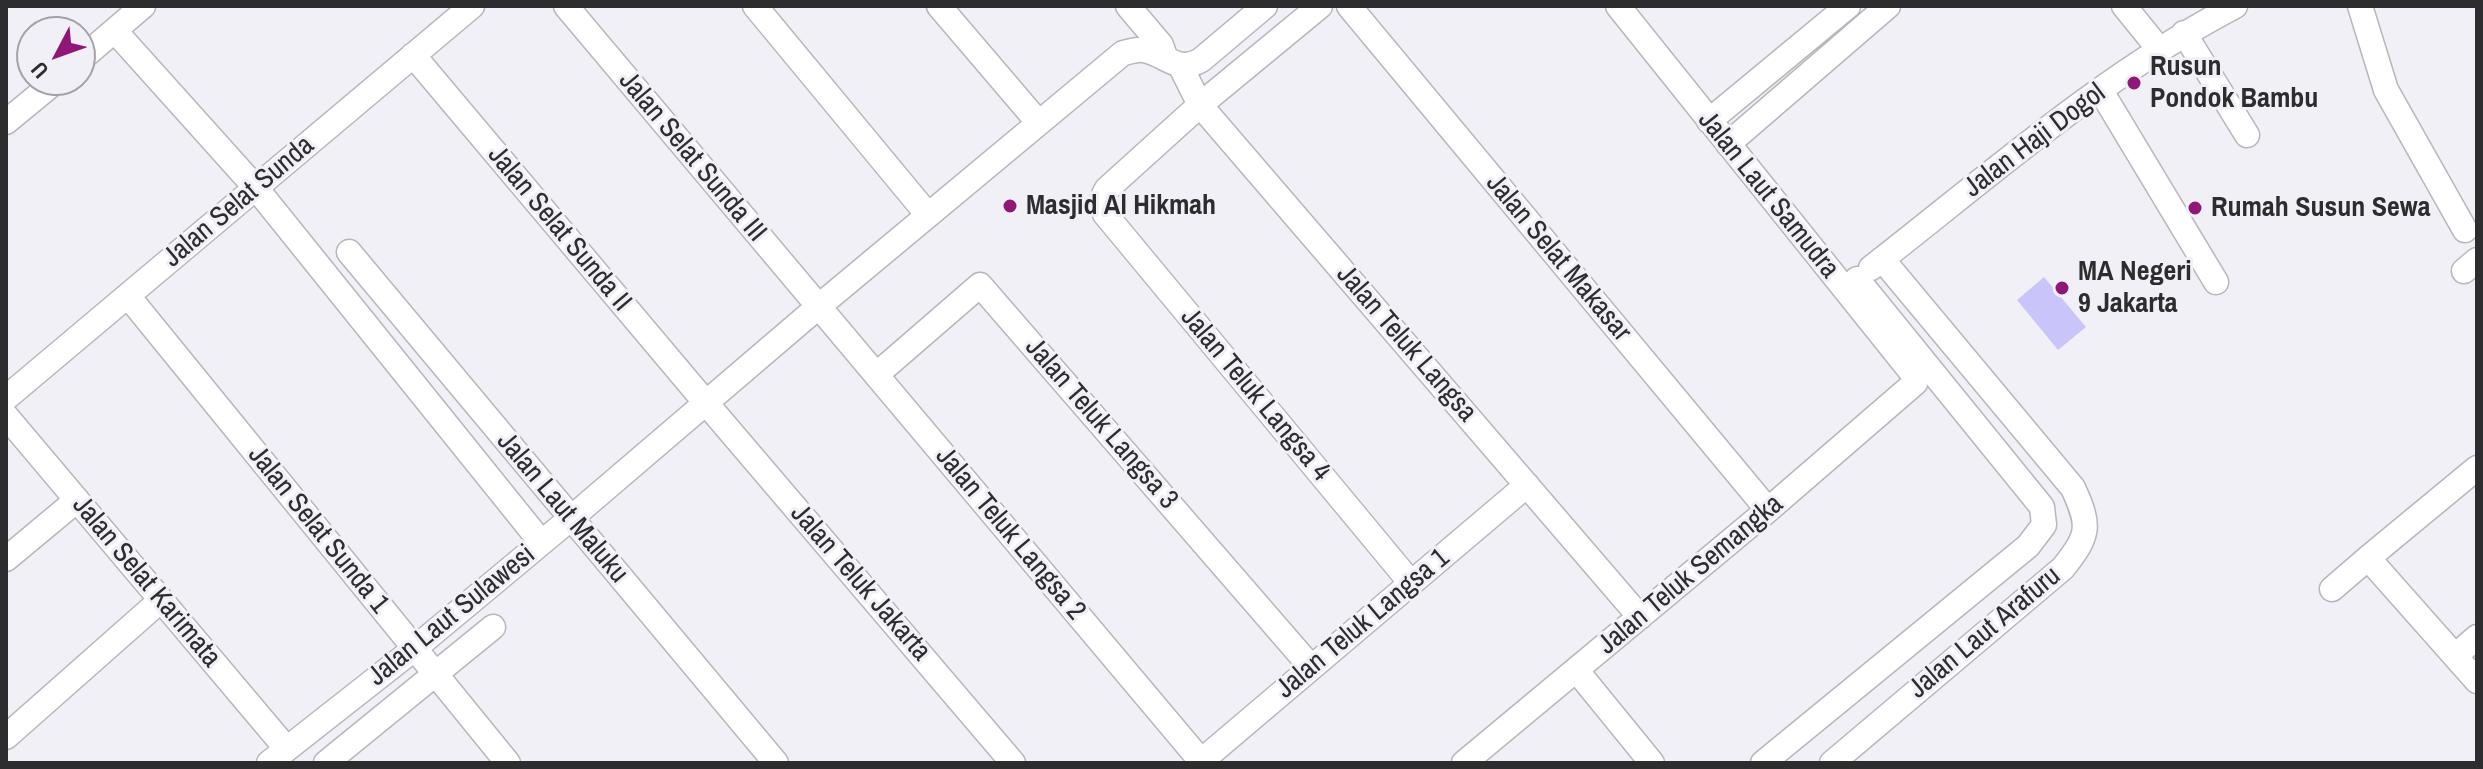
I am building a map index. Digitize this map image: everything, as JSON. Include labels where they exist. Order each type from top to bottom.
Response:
[{"type":"street","points":[[96,47],[143,6]]},
{"type":"street","name":"Jalan Selat Sunda","points":[[6,398],[472,6]]},
{"type":"street","name":"Jalan Selat Sunda III","points":[[566,6],[818,307]]},
{"type":"street","points":[[755,6],[928,215]]},
{"type":"street","points":[[939,6],[1038,122]]},
{"type":"street","name":"Jalan Teluk Langsa","points":[[1128,6],[1161,45],[1200,105],[1640,617]]},
{"type":"street","points":[[1173,62],[1191,66],[1201,60],[1265,6]]},
{"type":"street","points":[[1200,105],[1320,6]]},
{"type":"street","name":"Jalan Selat Makasar","points":[[1349,6],[1768,510]]},
{"type":"street","name":"Jalan Laut Samudra","points":[[1618,6],[1728,144],[1850,284],[1913,374],[1915,383]]},
{"type":"street","points":[[1709,121],[1848,6]]},
{"type":"street","points":[[1728,144],[1888,6]]},
{"type":"street","points":[[2124,6],[2159,49]]},
{"type":"street","name":"Jalan Haji Dogol","points":[[1850,284],[2016,153],[2159,49],[2235,6]]},
{"type":"street","points":[[2360,6],[2386,90],[2465,230]]},
{"type":"street","name":"Jalan Laut Maluku","points":[[115,31],[256,188],[541,542]]},
{"type":"street","points":[[1817,33],[1835,53]]},
{"type":"street","points":[[2184,33],[2247,135]]},
{"type":"street","name":"Jalan Laut Sulawesi","points":[[277,756],[414,649],[1123,53],[1142,50],[1173,62]]},
{"type":"street","name":"Jalan Selat Sunda II","points":[[413,55],[706,403]]},
{"type":"street","points":[[2101,91],[2216,282]]},
{"type":"street","points":[[6,122],[38,96]]},
{"type":"street","name":"Jalan Teluk Langsa 4","points":[[1200,105],[1107,189],[1101,198],[1101,205],[1105,214],[1411,583]]},
{"type":"street","name":"Jalan Laut Maluku","points":[[349,252],[776,763]]},
{"type":"street","name":"Jalan Laut Arafuru","points":[[1832,763],[2063,568],[2085,534],[2082,508],[2073,488],[1882,259]]},
{"type":"street","name":"Jalan Laut Arafuru","points":[[1763,763],[2028,546],[2044,525],[2042,507],[1850,284]]},
{"type":"street","name":"Jalan Teluk Langsa 3","points":[[876,375],[980,285],[1311,667]]},
{"type":"street","name":"Jalan Selat Sunda 1","points":[[128,296],[508,763]]},
{"type":"street","name":"Jalan Teluk Langsa 2","points":[[818,307],[1200,762]]},
{"type":"street","name":"Jalan Teluk Semangka","points":[[1464,763],[1577,671],[1915,383]]},
{"type":"street","name":"Jalan Teluk Jakarta","points":[[706,403],[1013,763]]},
{"type":"street","name":"Jalan Selat Karimata","points":[[6,416],[161,600],[277,756]]},
{"type":"street","points":[[2332,589],[2477,468]]},
{"type":"street","name":"Jalan Teluk Langsa 1","points":[[1200,762],[1527,485]]},
{"type":"street","points":[[6,559],[77,500]]},
{"type":"street","points":[[2368,558],[2477,681]]},
{"type":"street","points":[[6,737],[161,600]]},
{"type":"street","name":"Jalan Laut Sulawesi","points":[[326,763],[493,627]]},
{"type":"street","points":[[2455,656],[2477,637]]},
{"type":"street","points":[[1577,671],[1652,763]]},
{"type":"shaded area","points":[[2044,277],[2086,327],[2058,350],[2017,300]]},
{"type":"place","name":"Rusun Pondok Bambu","points":[[2134,83]]},
{"type":"place","name":"Masjid Al Hikmah","points":[[1010,206]]},
{"type":"place","name":"Rumah Susun Sewa","points":[[2195,208]]},
{"type":"place","name":"MA Negeri 9 Jakarta","points":[[2062,288]]}]
